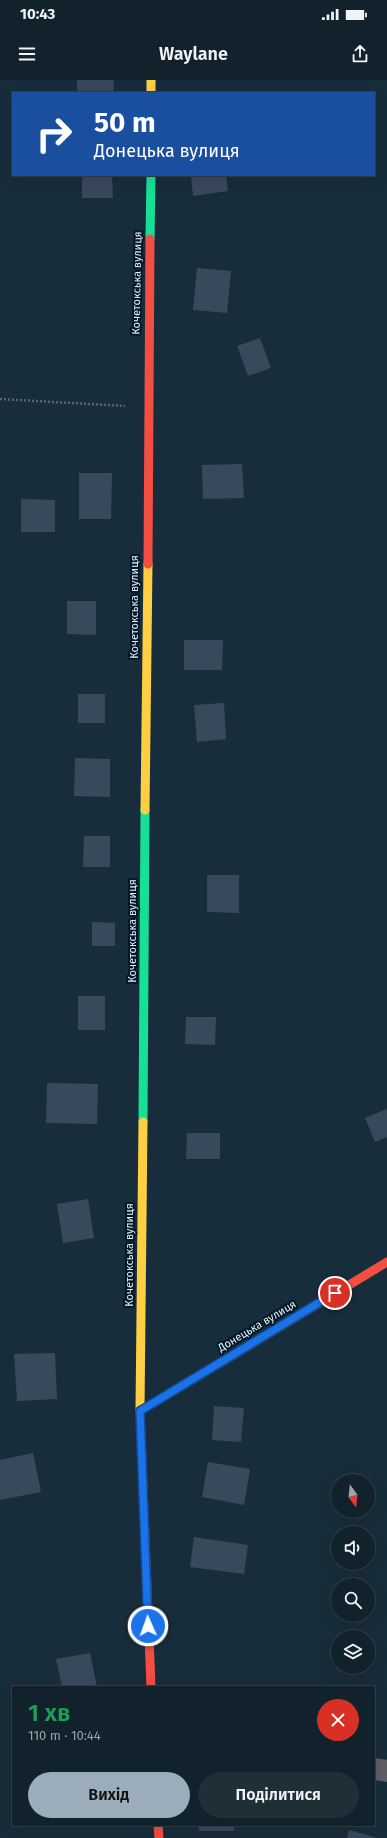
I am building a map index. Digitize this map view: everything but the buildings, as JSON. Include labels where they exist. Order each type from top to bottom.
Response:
[{"type":"main road","points":[[151,80],[151,92]]},
{"type":"main road","name":"Кочетокська вулиця","points":[[151,176],[140,1411],[151,1686]]},
{"type":"main road","name":"Донецька вулиця","points":[[140,1411],[387,1262]]},
{"type":"main road","points":[[158,1826],[159,1838]]},
{"type":"street","points":[[375,1769],[387,1771]]},
{"type":"path","points":[[0,399],[148,407]]},
{"type":"traffic: fast","points":[[150,239],[151,176]]},
{"type":"traffic: fast","points":[[143,1122],[145,810]]},
{"type":"traffic: slow","points":[[151,80],[151,92]]},
{"type":"traffic: slow","points":[[145,810],[148,564]]},
{"type":"traffic: slow","points":[[140,1410],[143,1122]]},
{"type":"traffic: slow","points":[[140,1411],[326,1299]]},
{"type":"traffic: jam","points":[[148,564],[150,239]]},
{"type":"traffic: jam","points":[[326,1299],[387,1262]]},
{"type":"traffic: jam","points":[[140,1410],[151,1686]]},
{"type":"traffic: jam","points":[[158,1826],[159,1838]]},
{"type":"route","points":[[148,1626],[140,1411],[335,1293]]}]
